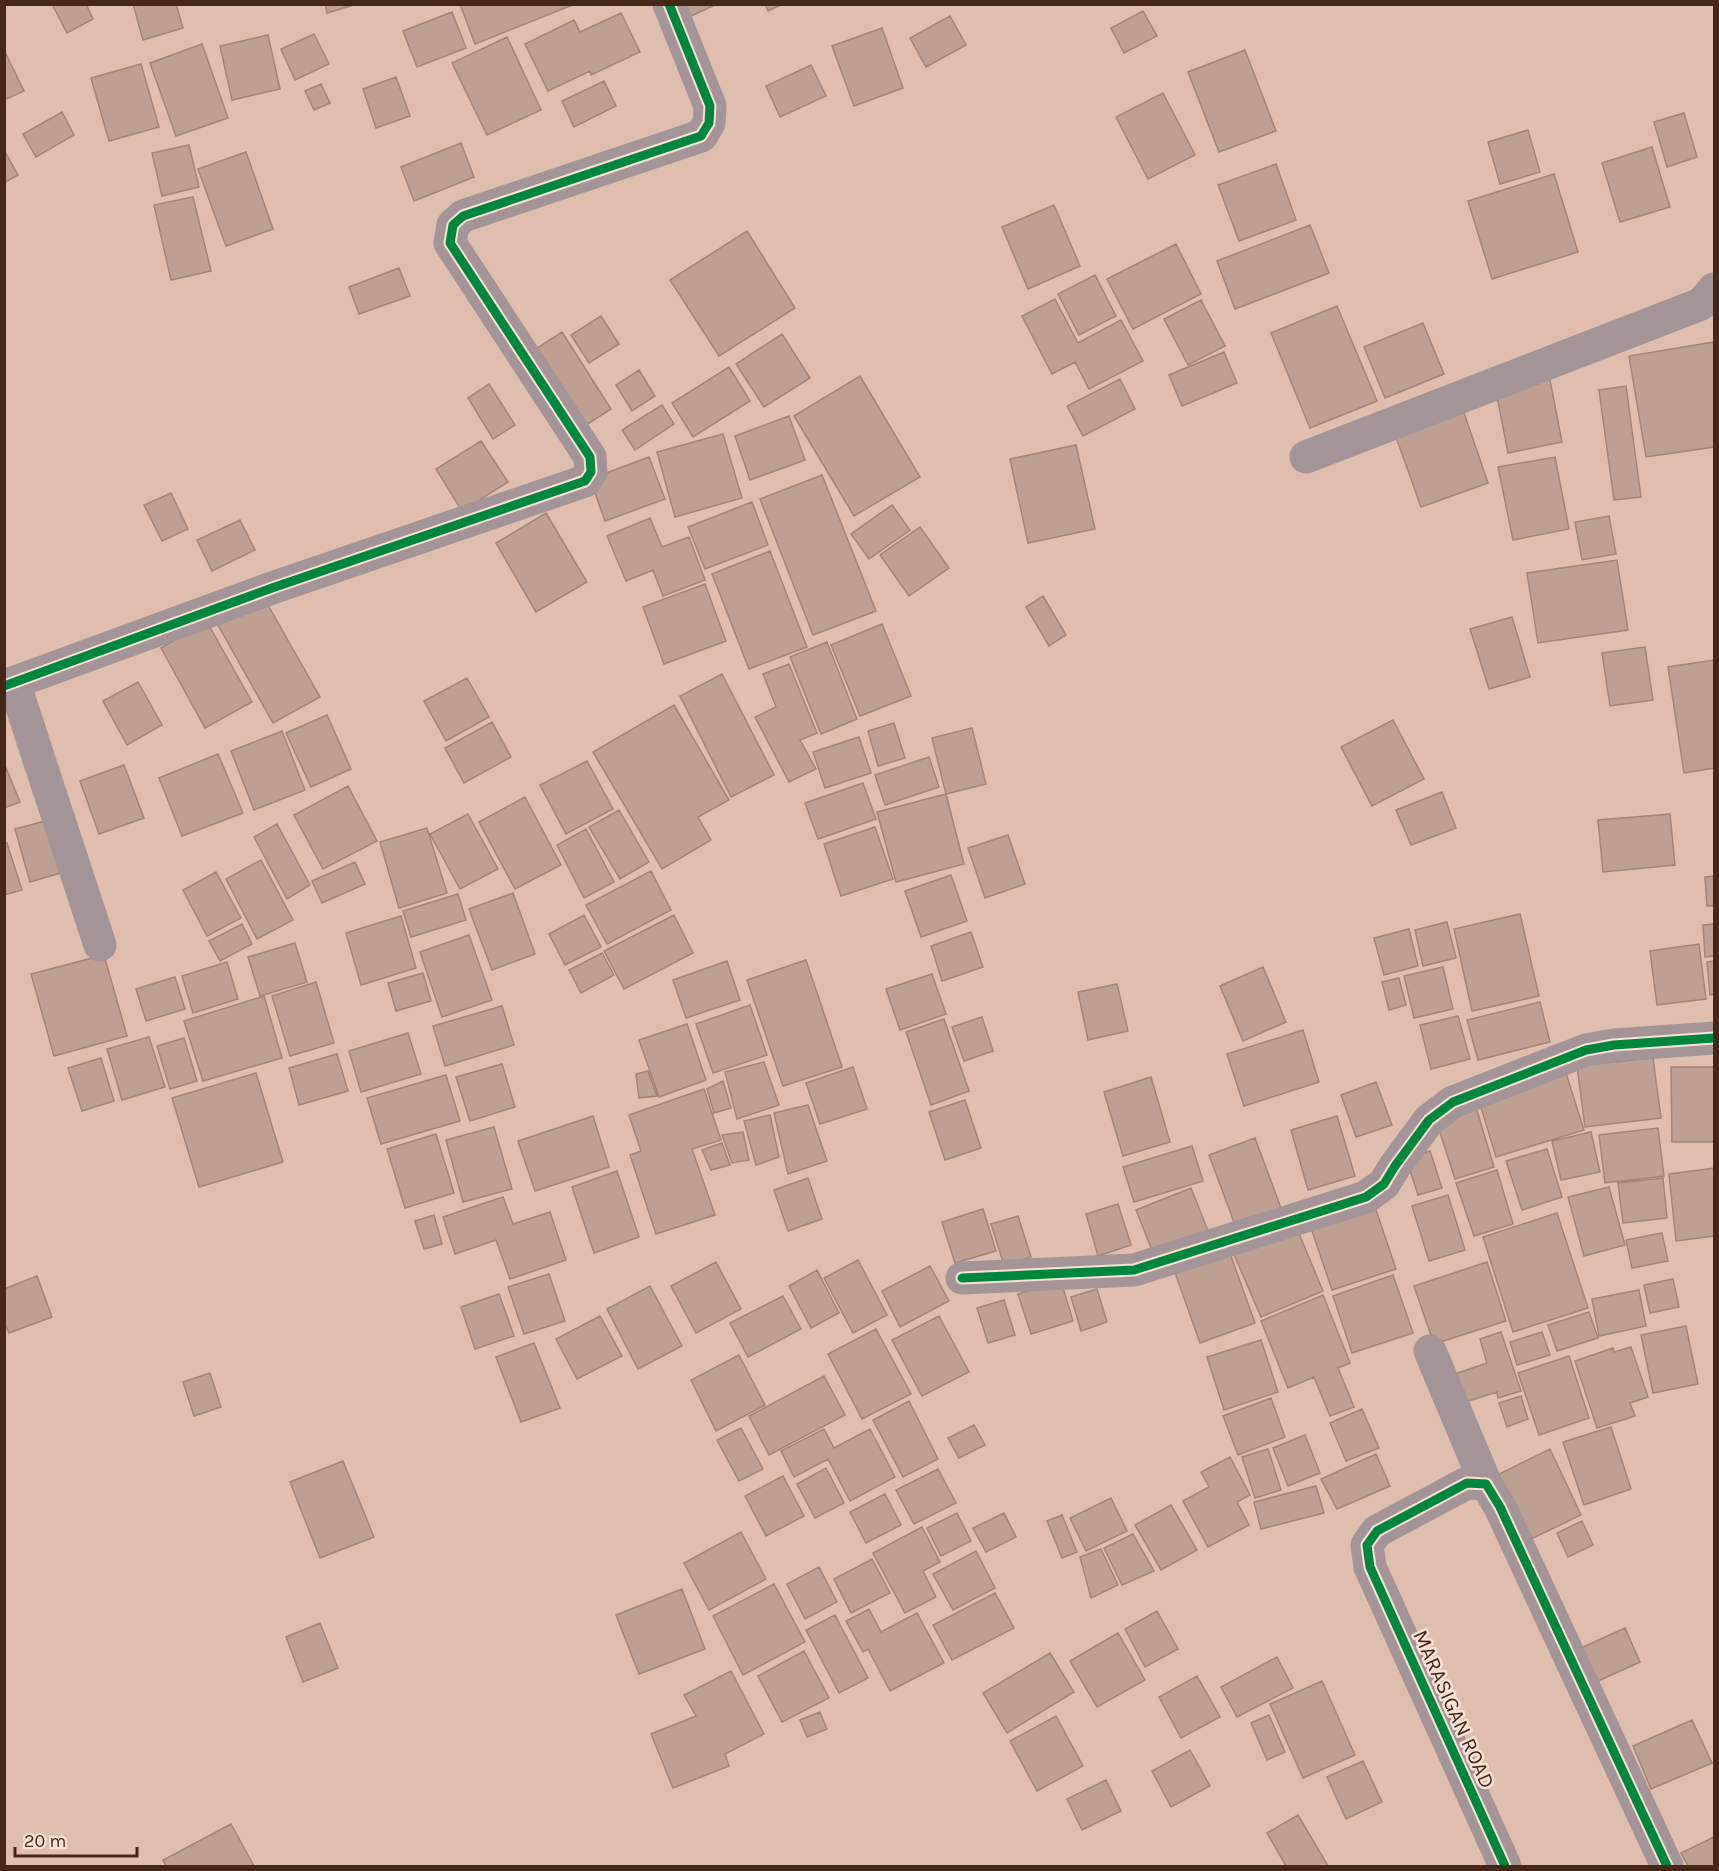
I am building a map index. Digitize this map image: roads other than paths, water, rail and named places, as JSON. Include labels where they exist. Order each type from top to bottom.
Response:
[{"type":"street","points":[[100,945],[9,684],[272,588],[585,481],[591,472],[590,458],[450,243],[453,225],[463,216],[701,136],[709,123],[710,106],[669,4]]},
{"type":"street","points":[[1306,457],[1701,304],[1714,289]]},
{"type":"street","points":[[963,1278],[1134,1270],[1237,1239],[1366,1197],[1384,1184],[1429,1120],[1453,1102],[1586,1050],[1614,1045],[1714,1038]]},
{"type":"street","points":[[1430,1351],[1486,1484],[1500,1507],[1538,1587],[1666,1866]]},
{"type":"street","name":"MARASIGAN ROAD","points":[[1486,1484],[1467,1483],[1377,1531],[1366,1545],[1370,1567],[1505,1866]]}]
